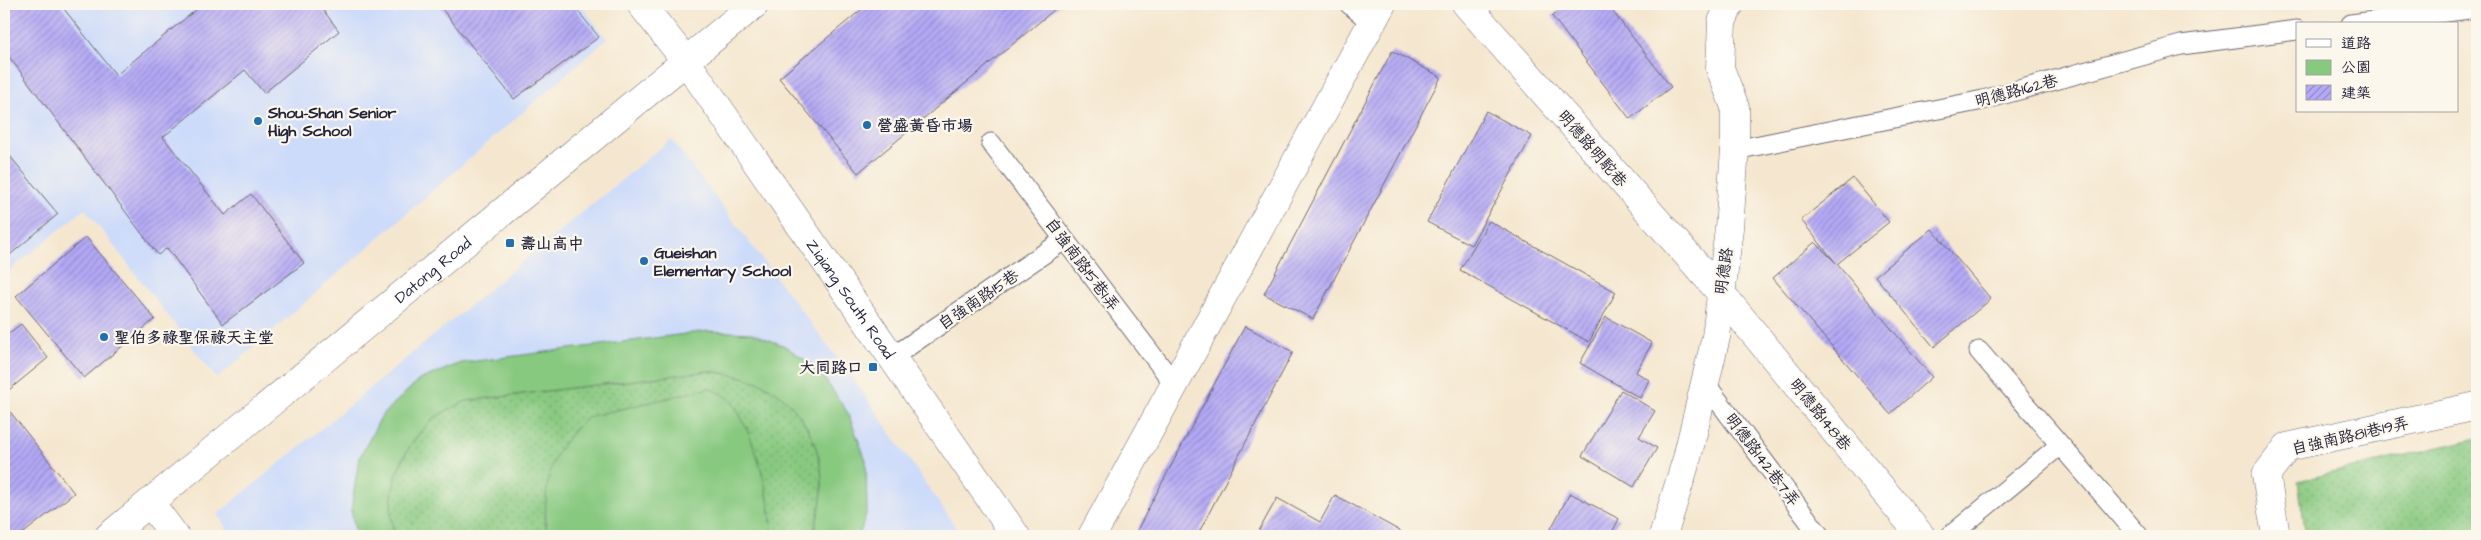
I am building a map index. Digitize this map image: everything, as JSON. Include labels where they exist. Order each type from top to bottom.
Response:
[{"type":"street","name":"Ziqiang South Road","points":[[641,4],[686,61],[1016,536]]},
{"type":"street","name":"Datong Road","points":[[109,536],[151,504],[755,4]]},
{"type":"street","name":"明德路明駝巷","points":[[1466,4],[1720,292]]},
{"type":"street","name":"明德路","points":[[1662,536],[1687,458],[1716,337],[1729,228],[1734,150],[1735,107],[1720,68],[1722,22],[1730,4]]},
{"type":"street","points":[[1092,536],[1377,13]]},
{"type":"street","name":"明德路148巷","points":[[1720,292],[1921,536]]},
{"type":"street","name":"自強南路81巷19弄","points":[[2276,536],[2266,474],[2287,447],[2477,406]]},
{"type":"street","points":[[151,504],[175,536]]},
{"type":"lane","points":[[1349,4],[1377,13]]},
{"type":"lane","points":[[2367,22],[2477,8]]},
{"type":"lane","name":"明德路162巷","points":[[1734,150],[1983,100],[2181,45],[2296,30]]},
{"type":"lane","name":"自強南路15巷1弄","points":[[991,143],[1175,385]]},
{"type":"lane","name":"自強南路15巷","points":[[891,358],[1064,240]]},
{"type":"lane","points":[[1979,351],[2138,535]]},
{"type":"lane","name":"明德路142巷7弄","points":[[1705,382],[1820,536]]},
{"type":"lane","points":[[1950,536],[2060,445]]},
{"type":"shaded area","name":"Shou-Shan Senior High School","points":[[4,4],[580,4],[607,39],[217,379],[85,209],[4,275]]},
{"type":"shaded area","name":"Gueishan Elementary School","points":[[671,139],[857,384],[962,536],[230,536],[218,514]]},
{"type":"green space","points":[[708,331],[752,333],[785,346],[818,369],[848,413],[866,460],[867,511],[859,536],[811,536],[814,531],[821,499],[822,482],[820,466],[811,434],[792,407],[772,389],[755,381],[709,371],[466,401],[432,420],[411,445],[403,459],[393,489],[391,505],[395,536],[356,536],[351,510],[359,459],[382,415],[419,380],[461,363]]},
{"type":"green space","points":[[709,371],[746,378],[772,389],[792,407],[811,434],[817,450],[822,482],[818,515],[811,536],[772,536],[768,501],[759,466],[731,400],[587,417],[573,431],[556,457],[545,517],[547,536],[395,536],[391,505],[397,473],[411,445],[421,432],[432,420],[444,412],[466,401]]},
{"type":"green space","points":[[710,388],[732,402],[748,432],[765,485],[769,503],[772,536],[547,536],[546,496],[552,465],[562,446],[587,417]]},
{"type":"green space","points":[[2477,438],[2477,536],[2306,536],[2298,481]]},
{"type":"building","points":[[4,4],[60,4],[116,75],[203,4],[330,4],[323,10],[339,31],[264,93],[245,70],[163,137],[225,215],[251,194],[304,263],[223,324],[167,248],[158,255],[4,50]]},
{"type":"building","points":[[438,4],[572,4],[599,37],[514,99]]},
{"type":"building","name":"營盛黃昏市場","points":[[868,4],[1061,4],[858,173],[779,78]]},
{"type":"building","points":[[1569,4],[1607,4],[1671,87],[1630,119],[1552,16]]},
{"type":"building","points":[[1392,51],[1441,77],[1313,319],[1264,294]]},
{"type":"building","points":[[1486,111],[1532,136],[1471,245],[1427,222]]},
{"type":"building","points":[[4,149],[58,214],[4,260]]},
{"type":"building","points":[[1853,178],[1889,222],[1837,264],[1932,377],[1890,414],[1773,278],[1815,242],[1836,263],[1801,220]]},
{"type":"building","points":[[1489,221],[1616,292],[1589,342],[1460,270]]},
{"type":"building","points":[[1932,229],[1991,299],[1934,347],[1875,276]]},
{"type":"building","points":[[86,237],[155,319],[84,378],[16,296]]},
{"type":"building","points":[[1606,317],[1652,343],[1636,372],[1649,380],[1640,398],[1580,363]]},
{"type":"building","points":[[21,324],[48,358],[4,394],[4,337]]},
{"type":"building","points":[[1245,326],[1293,352],[1197,536],[1134,536]]},
{"type":"building","points":[[1621,390],[1655,411],[1639,437],[1657,448],[1634,487],[1582,456]]},
{"type":"building","points":[[4,404],[74,493],[20,536],[4,536]]},
{"type":"building","points":[[1570,493],[1619,519],[1610,536],[1547,536]]},
{"type":"building","points":[[1335,495],[1409,536],[1256,536],[1277,498],[1320,522]]},
{"type":"place","name":"Shou-Shan Senior High School","points":[[258,121]]},
{"type":"place","name":"營盛黃昏市場","points":[[867,125]]},
{"type":"place","name":"壽山高中","points":[[510,243]]},
{"type":"place","name":"Gueishan Elementary School","points":[[644,261]]},
{"type":"place","name":"聖伯多祿聖保祿天主堂","points":[[104,337]]},
{"type":"place","name":"大同路口","points":[[873,367]]}]
